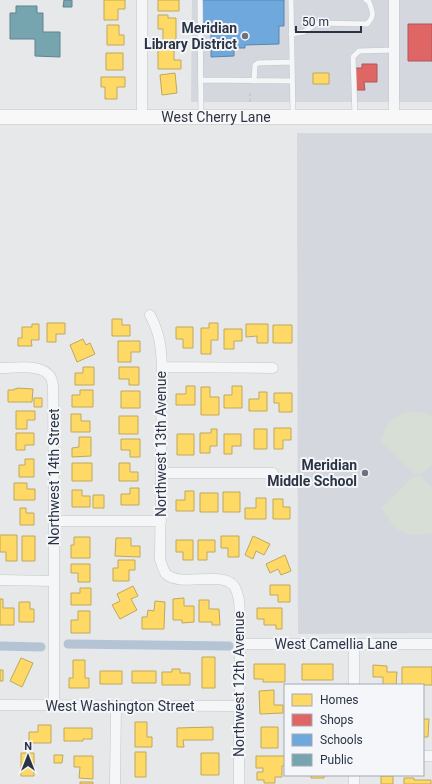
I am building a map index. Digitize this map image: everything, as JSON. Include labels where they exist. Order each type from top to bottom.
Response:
[{"type":"main road","name":"West Cherry Lane","points":[[0,117],[432,116]]},
{"type":"street","points":[[142,0],[142,117]]},
{"type":"street","points":[[394,0],[394,116]]},
{"type":"street","name":"Northwest 13th Avenue","points":[[150,315],[156,327],[161,346],[160,560],[162,567],[166,573],[172,577],[180,579],[219,579],[234,585]]},
{"type":"street","points":[[162,367],[273,368]]},
{"type":"street","name":"Northwest 14th Street","points":[[0,368],[34,368],[42,370],[52,379],[54,706]]},
{"type":"street","points":[[161,473],[273,473]]},
{"type":"street","points":[[54,521],[161,521]]},
{"type":"street","points":[[0,580],[54,581]]},
{"type":"street","name":"Northwest 12th Avenue","points":[[234,585],[238,600],[240,644],[239,784]]},
{"type":"street","name":"West Camellia Lane","points":[[240,644],[432,644]]},
{"type":"street","points":[[354,644],[354,684]]},
{"type":"street","name":"West Washington Street","points":[[0,706],[239,706]]},
{"type":"street","points":[[115,784],[116,706]]},
{"type":"lane","points":[[200,0],[201,116]]},
{"type":"lane","points":[[291,0],[293,116]]},
{"type":"lane","points":[[292,34],[304,32],[317,24],[367,24],[372,18],[373,12],[370,2],[366,0]]},
{"type":"lane","points":[[355,116],[353,57],[359,51],[394,50]]},
{"type":"lane","points":[[254,81],[255,65],[258,62],[292,62]]},
{"type":"lane","points":[[200,80],[292,81]]},
{"type":"path","points":[[250,93],[250,104]]},
{"type":"shaded area","points":[[192,0],[432,0],[432,102],[191,102]]},
{"type":"shaded area","name":"Meridian Middle School","points":[[297,133],[432,133],[432,633],[298,634]]},
{"type":"shaded area","points":[[410,411],[425,413],[432,416],[432,464],[422,474],[414,474],[381,441],[385,429],[391,421],[394,418]]},
{"type":"shaded area","points":[[414,476],[421,476],[432,487],[432,533],[413,535],[403,532],[393,525],[381,508]]},
{"type":"building: Homes","points":[[104,0],[125,0],[125,9],[118,9],[118,20],[104,20]]},
{"type":"building: Homes","points":[[158,0],[179,0],[179,11],[158,11]]},
{"type":"building: Homes","points":[[158,15],[168,15],[168,18],[176,18],[176,40],[163,40],[163,29],[158,29]]},
{"type":"building: Homes","points":[[107,25],[119,25],[119,35],[124,35],[124,45],[107,45]]},
{"type":"building: Homes","points":[[158,43],[174,43],[174,60],[181,60],[181,69],[158,69]]},
{"type":"building: Homes","points":[[106,53],[123,53],[123,70],[106,70]]},
{"type":"building: Homes","points":[[175,73],[177,93],[162,95],[160,75]]},
{"type":"building: Homes","points":[[313,73],[329,73],[329,84],[313,84]]},
{"type":"building: Homes","points":[[101,77],[125,77],[125,87],[117,87],[117,99],[105,99],[105,87],[101,87]]},
{"type":"building: Homes","points":[[112,319],[122,319],[122,325],[130,325],[130,336],[112,336]]},
{"type":"building: Homes","points":[[47,323],[65,323],[65,334],[56,334],[56,342],[47,342]]},
{"type":"building: Homes","points":[[209,323],[218,323],[218,340],[211,340],[211,354],[201,354],[201,328],[209,328]]},
{"type":"building: Homes","points":[[32,324],[39,324],[39,340],[31,340],[32,346],[18,346],[18,338],[22,338],[22,327],[32,327]]},
{"type":"building: Homes","points":[[246,324],[268,324],[268,343],[257,343],[257,336],[246,337]]},
{"type":"building: Homes","points":[[273,325],[292,325],[292,343],[273,343]]},
{"type":"building: Homes","points":[[176,327],[193,327],[193,348],[183,348],[183,339],[176,339]]},
{"type":"building: Homes","points":[[224,329],[242,329],[242,341],[234,341],[234,349],[224,349]]},
{"type":"building: Homes","points":[[83,339],[86,345],[90,343],[95,354],[77,362],[70,345]]},
{"type":"building: Homes","points":[[118,341],[140,341],[140,352],[131,352],[131,362],[118,362]]},
{"type":"building: Homes","points":[[83,367],[94,367],[94,385],[75,385],[75,373],[83,373]]},
{"type":"building: Homes","points":[[119,367],[139,367],[139,385],[129,385],[129,379],[119,379]]},
{"type":"building: Homes","points":[[186,386],[195,386],[195,405],[176,405],[176,394],[186,394]]},
{"type":"building: Homes","points":[[232,386],[242,386],[242,408],[224,408],[224,395],[232,395]]},
{"type":"building: Homes","points":[[201,387],[210,387],[210,397],[219,397],[219,415],[201,415]]},
{"type":"building: Homes","points":[[17,388],[33,389],[32,402],[8,402],[8,390],[14,390]]},
{"type":"building: Homes","points":[[80,390],[93,390],[93,407],[72,407],[72,395],[80,395]]},
{"type":"building: Homes","points":[[121,391],[140,391],[140,408],[121,408]]},
{"type":"building: Homes","points":[[259,392],[267,392],[267,411],[249,411],[249,399],[259,399]]},
{"type":"building: Homes","points":[[274,393],[292,393],[292,412],[279,412],[279,403],[274,403]]},
{"type":"building: Homes","points":[[34,398],[42,398],[42,407],[34,407]]},
{"type":"building: Homes","points":[[16,411],[35,411],[35,420],[27,420],[27,429],[16,429]]},
{"type":"building: Homes","points":[[71,414],[81,414],[81,421],[90,421],[90,432],[71,432]]},
{"type":"building: Homes","points":[[119,416],[138,416],[138,434],[119,434]]},
{"type":"building: Homes","points":[[274,428],[291,428],[291,440],[283,440],[283,449],[274,449]]},
{"type":"building: Homes","points":[[211,429],[217,429],[217,446],[210,446],[210,453],[200,453],[200,433],[211,433]]},
{"type":"building: Homes","points":[[254,429],[267,429],[267,449],[254,449]]},
{"type":"building: Homes","points":[[16,433],[34,433],[34,445],[25,445],[25,450],[16,450]]},
{"type":"building: Homes","points":[[177,434],[194,434],[194,455],[177,455]]},
{"type":"building: Homes","points":[[224,434],[241,434],[241,446],[232,446],[232,454],[224,454]]},
{"type":"building: Homes","points":[[79,437],[91,437],[91,456],[72,457],[72,448],[79,447]]},
{"type":"building: Homes","points":[[121,439],[140,439],[140,457],[130,457],[130,450],[121,450]]},
{"type":"building: Homes","points":[[25,459],[34,459],[34,477],[19,477],[19,465],[25,465]]},
{"type":"building: Homes","points":[[72,463],[92,463],[92,481],[72,481]]},
{"type":"building: Homes","points":[[119,463],[130,463],[130,472],[138,472],[138,481],[119,481]]},
{"type":"building: Homes","points":[[14,483],[27,483],[27,489],[35,489],[35,500],[14,500]]},
{"type":"building: Homes","points":[[130,488],[139,488],[139,505],[121,505],[121,494],[130,494]]},
{"type":"building: Homes","points":[[72,490],[82,490],[82,496],[90,496],[90,507],[72,507]]},
{"type":"building: Homes","points":[[185,491],[194,491],[194,511],[176,511],[176,500],[185,500]]},
{"type":"building: Homes","points":[[223,492],[240,492],[240,512],[223,512]]},
{"type":"building: Homes","points":[[200,493],[218,493],[218,512],[200,512]]},
{"type":"building: Homes","points":[[93,495],[104,495],[104,508],[93,508]]},
{"type":"building: Homes","points":[[256,498],[266,498],[266,519],[245,519],[245,508],[256,508]]},
{"type":"building: Homes","points":[[273,499],[283,499],[283,507],[290,507],[290,519],[273,519]]},
{"type":"building: Homes","points":[[20,508],[26,508],[26,513],[34,513],[34,525],[20,525]]},
{"type":"building: Homes","points":[[0,535],[17,535],[17,561],[6,561],[6,552],[0,552]]},
{"type":"building: Homes","points":[[22,536],[35,536],[35,561],[22,561]]},
{"type":"building: Homes","points":[[221,536],[239,536],[239,557],[228,557],[228,548],[221,548]]},
{"type":"building: Homes","points":[[253,536],[270,544],[264,555],[256,551],[253,559],[245,555]]},
{"type":"building: Homes","points":[[74,537],[90,537],[90,558],[71,558],[71,545],[74,545]]},
{"type":"building: Homes","points":[[116,538],[131,538],[131,546],[140,546],[140,557],[115,556]]},
{"type":"building: Homes","points":[[176,540],[193,540],[193,560],[183,560],[183,552],[176,552]]},
{"type":"building: Homes","points":[[198,540],[215,540],[215,552],[207,552],[207,560],[198,560]]},
{"type":"building: Homes","points":[[285,555],[291,571],[281,575],[278,569],[270,573],[266,564]]},
{"type":"building: Homes","points":[[118,560],[135,560],[135,570],[129,570],[129,581],[113,581],[113,568],[118,568]]},
{"type":"building: Homes","points":[[71,564],[90,564],[90,582],[78,582],[78,573],[71,573]]},
{"type":"building: Homes","points":[[270,585],[290,585],[290,602],[278,602],[278,595],[270,595]]},
{"type":"building: Homes","points":[[133,586],[138,596],[131,599],[137,610],[120,619],[112,605],[120,601],[117,594]]},
{"type":"building: Homes","points":[[80,588],[91,588],[91,605],[71,605],[71,593],[80,593]]},
{"type":"building: Homes","points":[[184,598],[184,606],[194,606],[194,622],[182,623],[182,620],[173,620],[173,599]]},
{"type":"building: Homes","points":[[0,599],[3,599],[3,608],[14,608],[14,625],[0,625]]},
{"type":"building: Homes","points":[[199,600],[209,600],[209,609],[219,609],[220,625],[212,625],[212,622],[199,622]]},
{"type":"building: Homes","points":[[155,601],[165,602],[164,629],[142,629],[142,617],[147,617],[148,610],[154,611]]},
{"type":"building: Homes","points":[[19,602],[30,602],[30,609],[34,609],[34,622],[19,622]]},
{"type":"building: Homes","points":[[257,608],[282,608],[282,629],[276,629],[276,625],[264,625],[264,619],[257,619]]},
{"type":"building: Homes","points":[[78,611],[90,611],[90,633],[71,633],[71,620],[78,620]]},
{"type":"building: Homes","points":[[202,657],[215,657],[215,688],[202,688]]},
{"type":"building: Homes","points":[[21,658],[33,663],[22,687],[10,681]]},
{"type":"building: Homes","points":[[73,660],[85,660],[85,678],[89,678],[89,688],[69,688],[69,678],[73,678]]},
{"type":"building: Homes","points":[[254,664],[285,664],[285,682],[263,682],[263,679],[254,679]]},
{"type":"building: Homes","points":[[302,664],[333,664],[333,680],[302,680]]},
{"type":"building: Homes","points":[[373,665],[387,666],[387,672],[397,672],[396,684],[383,684],[383,677],[373,677]]},
{"type":"building: Homes","points":[[402,667],[432,667],[432,685],[402,684]]},
{"type":"building: Homes","points":[[172,669],[180,669],[180,673],[190,673],[190,685],[162,685],[162,672],[172,672]]},
{"type":"building: Homes","points":[[0,670],[3,670],[3,681],[0,681]]},
{"type":"building: Homes","points":[[100,671],[122,671],[122,684],[100,684]]},
{"type":"building: Homes","points":[[132,671],[156,671],[156,683],[132,683]]},
{"type":"building: Homes","points":[[274,690],[274,705],[283,705],[283,713],[260,714],[259,691]]},
{"type":"building: Homes","points":[[424,719],[429,719],[428,737],[424,737]]},
{"type":"building: Homes","points":[[135,722],[147,722],[147,737],[152,737],[152,747],[135,747]]},
{"type":"building: Homes","points":[[38,725],[51,725],[51,743],[29,743],[29,732],[38,732]]},
{"type":"building: Homes","points":[[213,727],[213,740],[183,740],[184,747],[177,747],[177,728]]},
{"type":"building: Homes","points":[[261,727],[278,727],[278,748],[261,748]]},
{"type":"building: Homes","points":[[64,728],[92,728],[92,739],[83,739],[83,741],[64,741]]},
{"type":"building: Homes","points":[[135,752],[146,752],[146,777],[135,777]]},
{"type":"building: Homes","points":[[21,753],[34,753],[34,776],[21,776]]},
{"type":"building: Homes","points":[[201,753],[219,753],[219,775],[201,775]]},
{"type":"building: Homes","points":[[54,755],[63,755],[62,763],[54,763]]},
{"type":"building: Homes","points":[[74,756],[93,756],[93,779],[79,778],[80,767],[74,767]]},
{"type":"building: Homes","points":[[256,756],[284,756],[282,777],[275,777],[275,783],[264,783],[264,780],[257,780],[257,772],[263,772],[263,768],[256,768]]},
{"type":"building: Homes","points":[[311,776],[324,776],[324,778],[311,778]]},
{"type":"building: Homes","points":[[381,776],[393,776],[393,784],[381,784]]},
{"type":"building: Homes","points":[[404,778],[414,778],[414,780],[431,780],[431,784],[404,784]]},
{"type":"building: Homes","points":[[80,782],[93,782],[93,784],[80,784]]},
{"type":"building: Shops","points":[[408,24],[432,24],[432,61],[408,61]]},
{"type":"building: Shops","points":[[362,64],[377,64],[377,82],[364,82],[365,90],[354,90],[354,68],[362,68]]},
{"type":"building: Schools","name":"Meridian Library District","points":[[202,0],[284,0],[284,26],[279,26],[279,44],[245,45],[245,48],[234,48],[234,56],[211,57],[211,28],[202,28]]},
{"type":"building: Public","points":[[64,0],[72,0],[72,7],[63,7]]},
{"type":"building: Public","points":[[16,6],[37,6],[37,13],[43,13],[43,32],[60,32],[60,57],[35,56],[35,39],[10,39],[10,13],[16,13]]},
{"type":"waterway","points":[[68,644],[229,646]]},
{"type":"waterway","points":[[0,646],[41,647]]},
{"type":"place","name":"Meridian Library District","points":[[245,36]]},
{"type":"place","name":"Meridian Middle School","points":[[365,473]]}]
